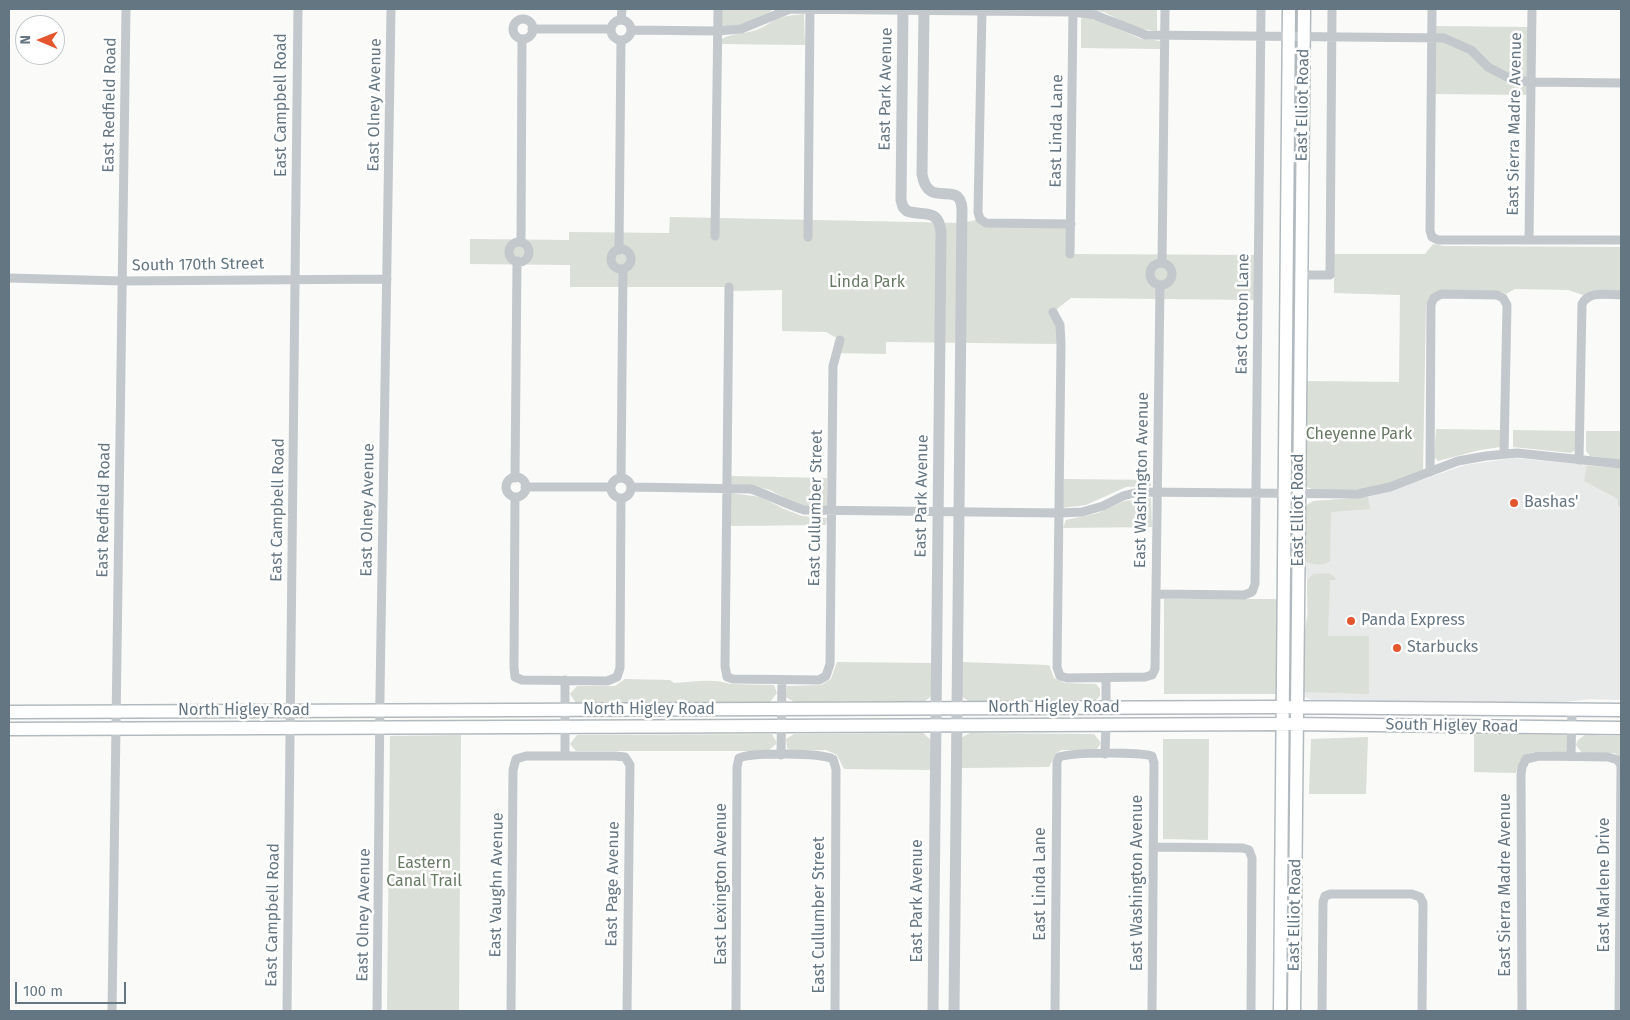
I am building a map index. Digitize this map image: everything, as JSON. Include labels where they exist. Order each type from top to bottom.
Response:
[{"type":"main road","name":"East Elliot Road","points":[[1280,1011],[1283,724],[1290,707],[1298,494],[1301,275],[1297,36],[1289,9]]},
{"type":"main road","name":"East Elliot Road","points":[[1294,1011],[1297,724],[1290,707],[1285,494],[1297,36],[1304,9]]},
{"type":"main road","name":"North Higley Road","points":[[9,712],[1290,707]]},
{"type":"main road","name":"South Higley Road","points":[[1290,707],[1621,710]]},
{"type":"main road","name":"North Higley Road","points":[[9,729],[1283,724]]},
{"type":"main road","name":"South Higley Road","points":[[1283,724],[1621,728]]},
{"type":"street","name":"East Redfield Road","points":[[112,1011],[126,9]]},
{"type":"street","name":"East Campbell Road","points":[[287,1011],[298,9]]},
{"type":"street","name":"East Olney Avenue","points":[[378,1011],[380,710],[391,9]]},
{"type":"street","points":[[522,9],[522,19]]},
{"type":"street","points":[[621,20],[622,9]]},
{"type":"street","points":[[715,236],[718,9]]},
{"type":"street","points":[[630,30],[718,31],[741,29],[790,9],[1073,10],[1095,15],[1146,35],[1432,37],[1449,40],[1471,50],[1488,67],[1502,76],[1511,79],[1531,82],[1621,83]]},
{"type":"street","points":[[808,237],[810,9]]},
{"type":"street","name":"East Washington Avenue","points":[[1162,263],[1165,9]]},
{"type":"street","name":"East Cotton Lane","points":[[1156,594],[1244,594],[1252,592],[1255,584],[1262,9]]},
{"type":"street","points":[[1301,275],[1330,275],[1332,9]]},
{"type":"street","points":[[1432,9],[1430,231],[1432,237],[1438,240],[1621,240]]},
{"type":"street","name":"East Sierra Madre Avenue","points":[[1529,240],[1532,9]]},
{"type":"street","name":"East Park Avenue","points":[[903,10],[901,200],[903,207],[907,211],[934,215],[939,222],[941,233],[933,1011]]},
{"type":"street","points":[[924,10],[922,174],[926,188],[931,191],[956,195],[960,198],[962,208],[954,1011]]},
{"type":"street","points":[[982,10],[978,212],[980,219],[986,223],[1071,224]]},
{"type":"street","name":"East Linda Lane","points":[[1070,254],[1073,10]]},
{"type":"street","points":[[522,19],[530,22],[532,29],[530,36],[522,39],[515,35],[513,28],[516,22],[522,19]]},
{"type":"street","points":[[621,20],[627,22],[630,30],[628,37],[621,40],[614,37],[611,29],[615,22],[621,20]]},
{"type":"street","points":[[532,29],[611,29]]},
{"type":"street","points":[[520,242],[522,39]]},
{"type":"street","points":[[619,250],[621,40]]},
{"type":"street","points":[[520,242],[526,245],[528,253],[524,260],[517,262],[511,258],[509,251],[513,244],[520,242]]},
{"type":"street","points":[[621,478],[623,269],[629,264],[630,258],[626,251],[619,250],[613,254],[611,261],[615,267],[623,269]]},
{"type":"street","points":[[515,478],[517,262]]},
{"type":"street","name":"East Washington Avenue","points":[[1162,263],[1170,268],[1172,275],[1169,282],[1160,285],[1152,281],[1150,275],[1153,267],[1162,263]]},
{"type":"street","name":"South 170th Street","points":[[9,278],[122,281],[296,278],[388,279]]},
{"type":"street","name":"East Washington Avenue","points":[[1106,678],[1145,677],[1152,675],[1155,669],[1160,285]]},
{"type":"street","points":[[729,287],[724,666],[727,677],[733,679],[782,680],[782,755]]},
{"type":"street","points":[[1430,472],[1431,304],[1434,298],[1441,294],[1497,295],[1503,298],[1507,305],[1504,453]]},
{"type":"street","points":[[1579,460],[1582,304],[1585,298],[1590,295],[1621,295]]},
{"type":"street","points":[[1053,312],[1060,325],[1057,667],[1060,676],[1067,678],[1106,678],[1106,708]]},
{"type":"street","name":"East Cullumber Street","points":[[782,680],[819,680],[826,676],[830,664],[833,366],[840,340]]},
{"type":"street","points":[[630,487],[751,489],[804,510],[1059,513],[1082,512],[1138,492],[1358,494],[1390,487],[1458,461],[1504,453],[1621,464]]},
{"type":"street","points":[[515,478],[523,480],[525,487],[522,495],[515,497],[509,494],[506,487],[508,480],[515,478]]},
{"type":"street","points":[[621,478],[627,480],[630,487],[628,495],[621,498],[614,495],[611,487],[614,481],[621,478]]},
{"type":"street","points":[[525,487],[611,487]]},
{"type":"street","points":[[515,497],[515,677],[522,680],[607,681],[617,677],[620,668],[621,498]]},
{"type":"street","points":[[565,680],[565,756]]},
{"type":"street","points":[[1571,756],[1572,710]]},
{"type":"street","points":[[1105,754],[1106,725]]},
{"type":"street","name":"East Linda Lane","points":[[1055,1011],[1057,762],[1058,757],[1066,754],[1105,754]]},
{"type":"street","name":"East Washington Avenue","points":[[1105,754],[1144,754],[1152,756],[1154,763],[1152,1011]]},
{"type":"street","name":"East Lexington Avenue","points":[[736,1011],[737,767],[739,758],[746,755],[782,755]]},
{"type":"street","name":"East Cullumber Street","points":[[782,755],[825,755],[833,759],[836,769],[835,1011]]},
{"type":"street","name":"East Vaughn Avenue","points":[[511,1011],[514,770],[516,759],[526,756],[565,756]]},
{"type":"street","name":"East Page Avenue","points":[[565,756],[615,756],[625,758],[630,765],[627,1011]]},
{"type":"street","name":"East Sierra Madre Avenue","points":[[1522,1011],[1522,767],[1526,759],[1532,757],[1571,756]]},
{"type":"street","name":"East Marlene Drive","points":[[1571,756],[1608,757],[1618,760],[1621,766],[1619,1011]]},
{"type":"street","points":[[1154,847],[1243,848],[1249,850],[1252,858],[1252,1011]]},
{"type":"street","points":[[1322,1011],[1323,902],[1325,896],[1330,894],[1412,894],[1420,896],[1423,904],[1422,1011]]},
{"type":"shaded area","points":[[1514,458],[1621,468],[1621,700],[1589,699],[1558,703],[1314,701],[1304,697],[1302,693],[1302,654],[1307,615],[1307,581],[1304,556],[1304,507],[1312,501],[1368,497],[1388,492],[1465,465]]},
{"type":"green space","points":[[722,9],[775,9],[749,22],[721,26]]},
{"type":"green space","points":[[1078,9],[1157,9],[1157,31],[1129,25],[1104,12]]},
{"type":"green space","points":[[804,14],[805,45],[722,44],[722,39],[726,37],[756,30],[781,18]]},
{"type":"green space","points":[[1081,19],[1098,20],[1139,38],[1160,41],[1160,49],[1081,48]]},
{"type":"green space","points":[[1434,26],[1529,27],[1528,95],[1434,94]]},
{"type":"green space","name":"Linda Park","points":[[670,217],[962,223],[980,219],[1071,224],[1071,254],[1259,255],[1259,300],[1071,298],[1053,312],[1061,344],[886,342],[886,354],[836,353],[840,340],[826,332],[782,331],[782,290],[729,291],[728,287],[570,287],[570,265],[470,264],[470,239],[569,240],[569,232],[669,233]]},
{"type":"green space","name":"Cheyenne Park","points":[[1433,244],[1444,246],[1621,247],[1621,292],[1591,292],[1583,295],[1568,290],[1515,289],[1506,294],[1502,292],[1440,290],[1434,293],[1430,296],[1426,307],[1423,470],[1385,485],[1365,489],[1316,491],[1305,486],[1306,381],[1399,382],[1400,295],[1334,293],[1334,254],[1425,254]]},
{"type":"green space","points":[[1436,429],[1500,430],[1501,447],[1480,450],[1438,461],[1434,457]]},
{"type":"green space","points":[[1513,430],[1576,431],[1577,449],[1571,453],[1513,447]]},
{"type":"green space","points":[[1586,431],[1621,431],[1621,460],[1590,456],[1586,451]]},
{"type":"green space","points":[[1587,466],[1621,468],[1621,507],[1618,506],[1618,499],[1584,481]]},
{"type":"green space","points":[[731,476],[827,478],[827,508],[813,508],[796,504],[770,490],[754,486],[731,484]]},
{"type":"green space","points":[[1064,479],[1151,480],[1151,486],[1126,487],[1086,505],[1062,508]]},
{"type":"green space","points":[[731,493],[761,497],[802,516],[827,518],[826,525],[731,526]]},
{"type":"green space","points":[[1368,497],[1370,509],[1331,512],[1330,561],[1324,564],[1306,562],[1304,556],[1304,507],[1314,501]]},
{"type":"green space","points":[[1151,498],[1152,527],[1063,528],[1066,520],[1098,513],[1124,501]]},
{"type":"green space","points":[[1329,573],[1336,578],[1335,580],[1330,580],[1328,636],[1369,636],[1369,694],[1303,692],[1304,636],[1308,614],[1307,581],[1313,574]]},
{"type":"green space","points":[[1164,599],[1278,599],[1277,694],[1164,694]]},
{"type":"green space","points":[[837,662],[933,663],[933,695],[925,701],[794,702],[786,697],[787,686],[821,685],[831,679]]},
{"type":"green space","points":[[961,662],[1049,665],[1054,678],[1065,683],[1096,684],[1100,689],[1100,696],[1094,702],[968,701],[960,695]]},
{"type":"green space","points":[[625,679],[670,680],[674,683],[710,681],[730,684],[774,685],[777,693],[770,702],[576,703],[570,694],[577,686],[615,686]]},
{"type":"green space","points":[[923,733],[932,741],[932,770],[844,769],[837,755],[826,750],[791,751],[787,748],[786,739],[794,734]]},
{"type":"green space","points":[[970,733],[1094,734],[1101,743],[1096,750],[1062,750],[1056,753],[1049,767],[962,768],[961,738]]},
{"type":"green space","points":[[1474,733],[1568,735],[1568,753],[1543,751],[1529,754],[1523,758],[1516,773],[1474,772]]},
{"type":"green space","points":[[772,734],[777,743],[768,751],[576,751],[570,744],[577,735]]},
{"type":"green space","name":"Eastern Canal Trail","points":[[461,735],[459,1011],[387,1011],[390,736]]},
{"type":"green space","points":[[1585,735],[1621,736],[1621,757],[1614,753],[1582,753],[1576,745],[1578,740]]},
{"type":"green space","points":[[1368,737],[1366,794],[1309,794],[1311,739]]},
{"type":"green space","points":[[1163,739],[1209,739],[1208,840],[1163,839]]},
{"type":"place","name":"Bashas'","points":[[1514,503]]},
{"type":"place","name":"Panda Express","points":[[1351,621]]},
{"type":"place","name":"Starbucks","points":[[1397,648]]}]
